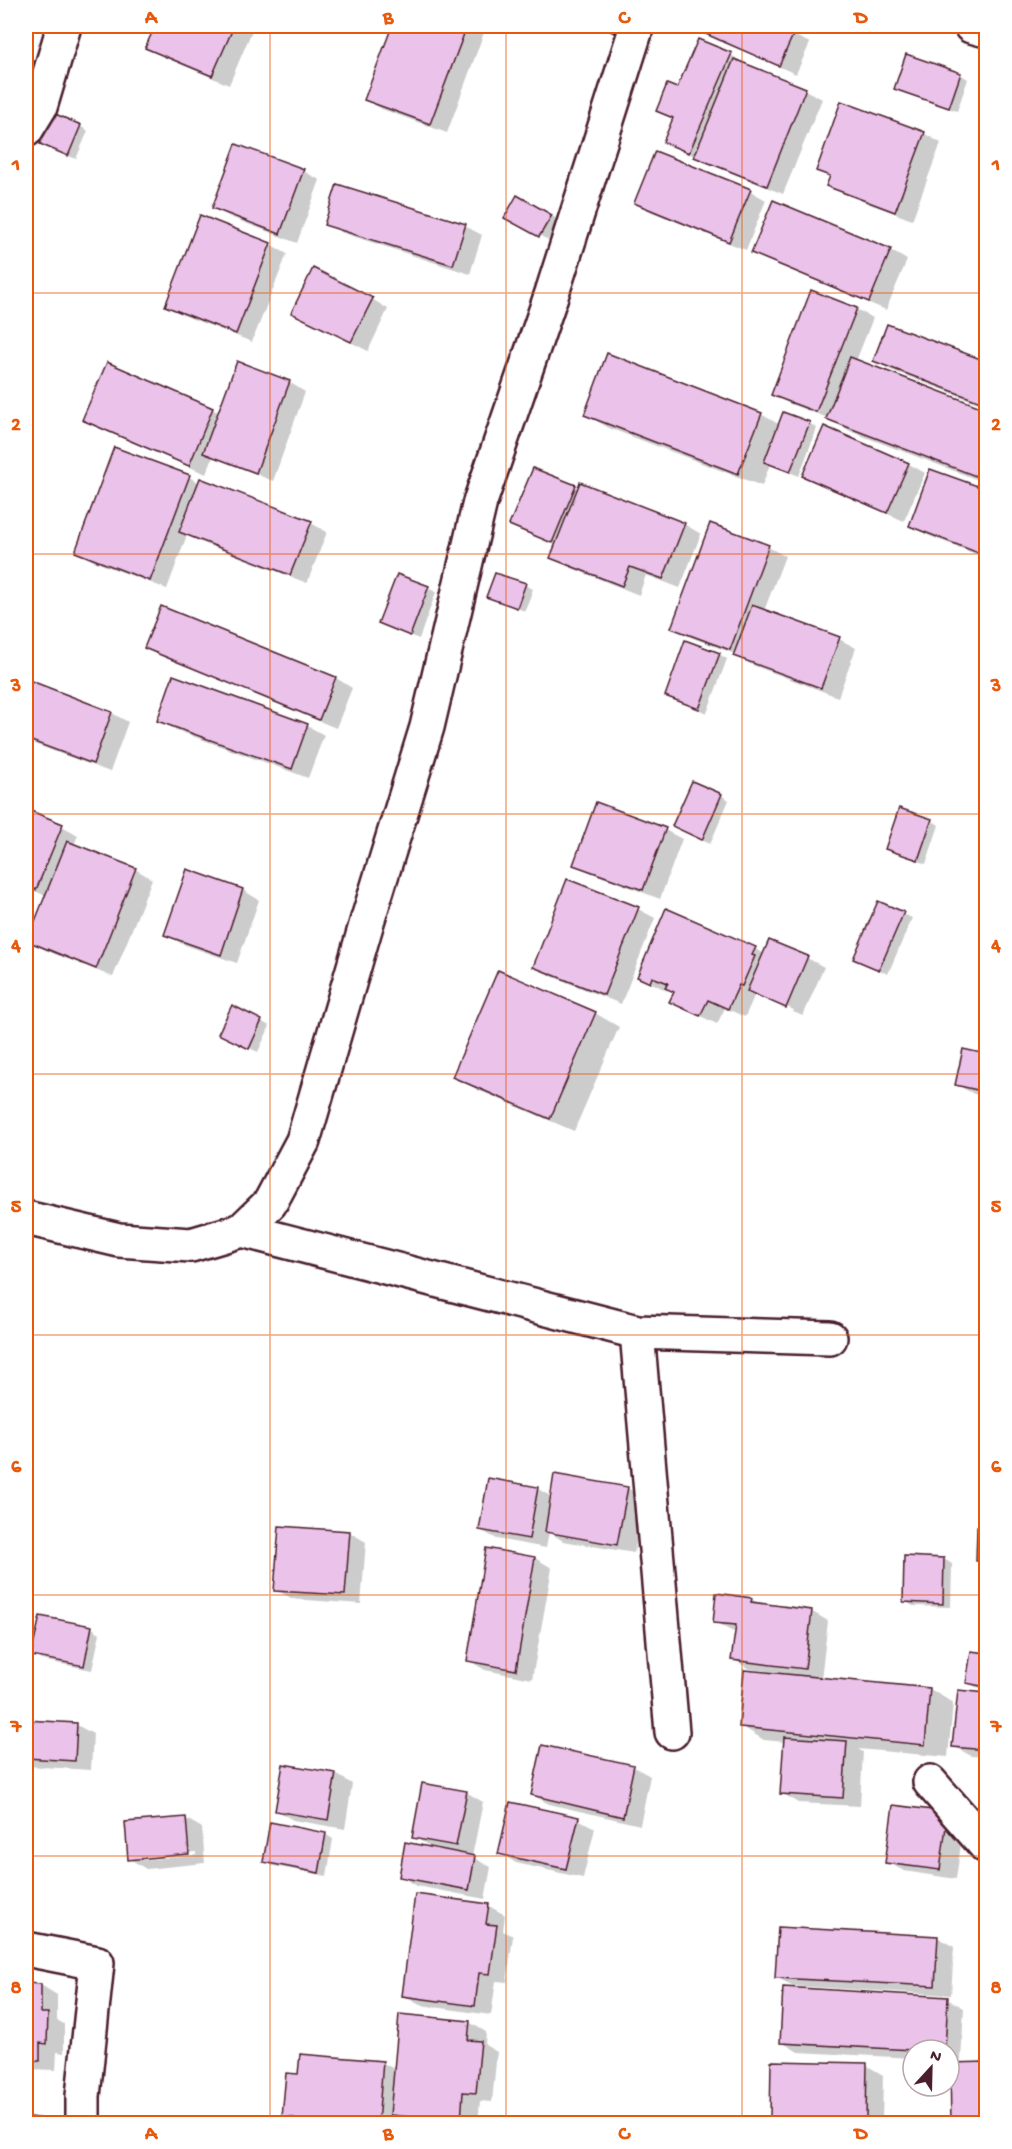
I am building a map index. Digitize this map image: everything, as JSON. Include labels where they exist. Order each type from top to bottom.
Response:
[{"type":"street","points":[[26,130],[40,107],[64,26]]},
{"type":"street","points":[[26,1218],[119,1240],[191,1245],[242,1230],[270,1203],[303,1141],[427,727],[480,502],[552,293],[638,26]]},
{"type":"street","points":[[971,26],[987,30]]},
{"type":"street","points":[[242,1230],[637,1332],[830,1338]]},
{"type":"street","points":[[637,1332],[672,1732]]},
{"type":"street","points":[[930,1782],[987,1845]]},
{"type":"street","points":[[26,1949],[97,1963],[83,2096],[83,2124]]},
{"type":"building","points":[[155,26],[234,26],[212,76],[145,48]]},
{"type":"building","points":[[392,26],[467,26],[430,124],[364,100]]},
{"type":"building","points":[[599,26],[623,26],[619,35]]},
{"type":"building","points":[[701,26],[778,26],[794,33],[779,66],[699,31]]},
{"type":"building","points":[[698,39],[732,53],[689,153],[663,142],[673,118],[656,111],[667,84],[677,88]]},
{"type":"building","points":[[906,54],[961,73],[949,108],[894,89]]},
{"type":"building","points":[[734,59],[806,88],[767,186],[694,157]]},
{"type":"building","points":[[841,101],[925,132],[895,212],[826,186],[830,176],[816,171]]},
{"type":"building","points":[[53,113],[81,125],[68,156],[40,144]]},
{"type":"building","points":[[236,144],[304,169],[280,234],[212,208]]},
{"type":"building","points":[[655,151],[751,189],[729,242],[634,203]]},
{"type":"building","points":[[337,184],[466,224],[453,265],[324,225]]},
{"type":"building","points":[[517,195],[552,215],[539,237],[504,218]]},
{"type":"building","points":[[773,200],[891,249],[869,302],[751,253]]},
{"type":"building","points":[[200,215],[271,243],[236,334],[165,306]]},
{"type":"building","points":[[313,268],[373,298],[351,342],[291,313]]},
{"type":"building","points":[[811,290],[857,308],[816,412],[771,395]]},
{"type":"building","points":[[887,324],[986,361],[986,404],[873,361]]},
{"type":"building","points":[[607,353],[762,413],[738,474],[584,415]]},
{"type":"building","points":[[850,357],[986,409],[986,480],[826,419]]},
{"type":"building","points":[[237,361],[290,381],[256,473],[203,453]]},
{"type":"building","points":[[107,362],[213,408],[189,466],[82,420]]},
{"type":"building","points":[[783,412],[810,422],[790,472],[764,462]]},
{"type":"building","points":[[824,426],[909,463],[887,513],[802,476]]},
{"type":"building","points":[[114,447],[190,475],[150,581],[75,552]]},
{"type":"building","points":[[533,468],[576,485],[552,543],[509,525]]},
{"type":"building","points":[[930,469],[986,489],[986,556],[909,526]]},
{"type":"building","points":[[200,478],[312,521],[290,575],[179,532]]},
{"type":"building","points":[[580,482],[685,523],[663,579],[630,567],[622,586],[550,558]]},
{"type":"building","points":[[710,523],[769,545],[730,650],[671,628]]},
{"type":"building","points":[[495,573],[526,583],[517,608],[486,597]]},
{"type":"building","points":[[397,574],[429,586],[410,636],[378,623]]},
{"type":"building","points":[[752,605],[840,637],[821,688],[733,656]]},
{"type":"building","points":[[161,606],[336,677],[319,720],[144,648]]},
{"type":"building","points":[[685,640],[720,653],[699,709],[665,696]]},
{"type":"building","points":[[173,675],[308,724],[292,769],[157,721]]},
{"type":"building","points":[[26,679],[112,712],[93,764],[26,739]]},
{"type":"building","points":[[692,781],[722,794],[702,840],[672,826]]},
{"type":"building","points":[[596,802],[666,828],[643,890],[573,865]]},
{"type":"building","points":[[899,808],[932,819],[918,860],[885,849]]},
{"type":"building","points":[[26,809],[63,824],[36,890],[26,886]]},
{"type":"building","points":[[67,841],[136,868],[96,969],[27,941]]},
{"type":"building","points":[[187,869],[243,889],[221,955],[164,935]]},
{"type":"building","points":[[567,879],[639,907],[604,995],[533,967]]},
{"type":"building","points":[[878,901],[904,912],[879,970],[853,959]]},
{"type":"building","points":[[666,908],[756,947],[752,955],[755,956],[742,986],[739,985],[728,1009],[708,1000],[700,1016],[669,1002],[674,992],[665,988],[668,983],[652,977],[650,983],[637,977]]},
{"type":"building","points":[[769,940],[808,956],[786,1008],[747,991]]},
{"type":"building","points":[[498,970],[596,1012],[550,1119],[452,1077]]},
{"type":"building","points":[[232,1005],[262,1020],[249,1049],[218,1034]]},
{"type":"building","points":[[963,1049],[986,1054],[986,1092],[955,1085]]},
{"type":"building","points":[[554,1474],[628,1487],[617,1545],[545,1532]]},
{"type":"building","points":[[488,1478],[538,1487],[529,1539],[479,1530]]},
{"type":"building","points":[[279,1526],[350,1531],[345,1595],[274,1591]]},
{"type":"building","points":[[977,1527],[986,1528],[986,1561],[976,1561]]},
{"type":"building","points":[[486,1548],[535,1557],[516,1670],[467,1661]]},
{"type":"building","points":[[904,1556],[944,1558],[943,1604],[903,1602]]},
{"type":"building","points":[[716,1593],[752,1598],[751,1602],[812,1610],[805,1669],[731,1660],[736,1625],[713,1623]]},
{"type":"building","points":[[40,1616],[92,1626],[84,1666],[31,1656]]},
{"type":"building","points":[[971,1651],[986,1653],[986,1687],[966,1683]]},
{"type":"building","points":[[744,1670],[930,1688],[925,1745],[739,1727]]},
{"type":"building","points":[[958,1690],[986,1693],[986,1750],[952,1747]]},
{"type":"building","points":[[26,1720],[77,1723],[75,1761],[26,1758]]},
{"type":"building","points":[[784,1737],[847,1741],[843,1798],[780,1794]]},
{"type":"building","points":[[542,1745],[634,1765],[623,1817],[531,1795]]},
{"type":"building","points":[[283,1764],[336,1773],[328,1820],[275,1811]]},
{"type":"building","points":[[422,1783],[467,1791],[456,1846],[412,1838]]},
{"type":"building","points":[[510,1802],[579,1817],[566,1869],[498,1854]]},
{"type":"building","points":[[893,1805],[948,1812],[940,1870],[885,1863]]},
{"type":"building","points":[[186,1817],[189,1854],[128,1860],[125,1822]]},
{"type":"building","points":[[270,1822],[326,1833],[319,1873],[263,1862]]},
{"type":"building","points":[[405,1842],[475,1856],[469,1890],[399,1877]]},
{"type":"building","points":[[415,1894],[489,1904],[486,1924],[497,1925],[490,1974],[479,1973],[475,2006],[402,1996]]},
{"type":"building","points":[[778,1927],[938,1936],[935,1986],[775,1978]]},
{"type":"building","points":[[26,1983],[41,1984],[41,2013],[48,2013],[47,2044],[40,2043],[40,2061],[26,2061]]},
{"type":"building","points":[[783,1987],[948,1997],[946,2038],[901,2038],[901,2049],[780,2043]]},
{"type":"building","points":[[399,2014],[470,2021],[468,2040],[481,2041],[476,2093],[463,2092],[461,2122],[390,2115]]},
{"type":"building","points":[[300,2054],[383,2061],[378,2124],[294,2124],[294,2118],[282,2117],[286,2073],[298,2074]]},
{"type":"building","points":[[771,2061],[867,2063],[866,2120],[770,2118]]},
{"type":"building","points":[[986,2062],[986,2124],[951,2124],[951,2098],[961,2098],[961,2063]]},
{"type":"building","points":[[30,2117],[65,2122],[65,2124],[30,2124]]}]
